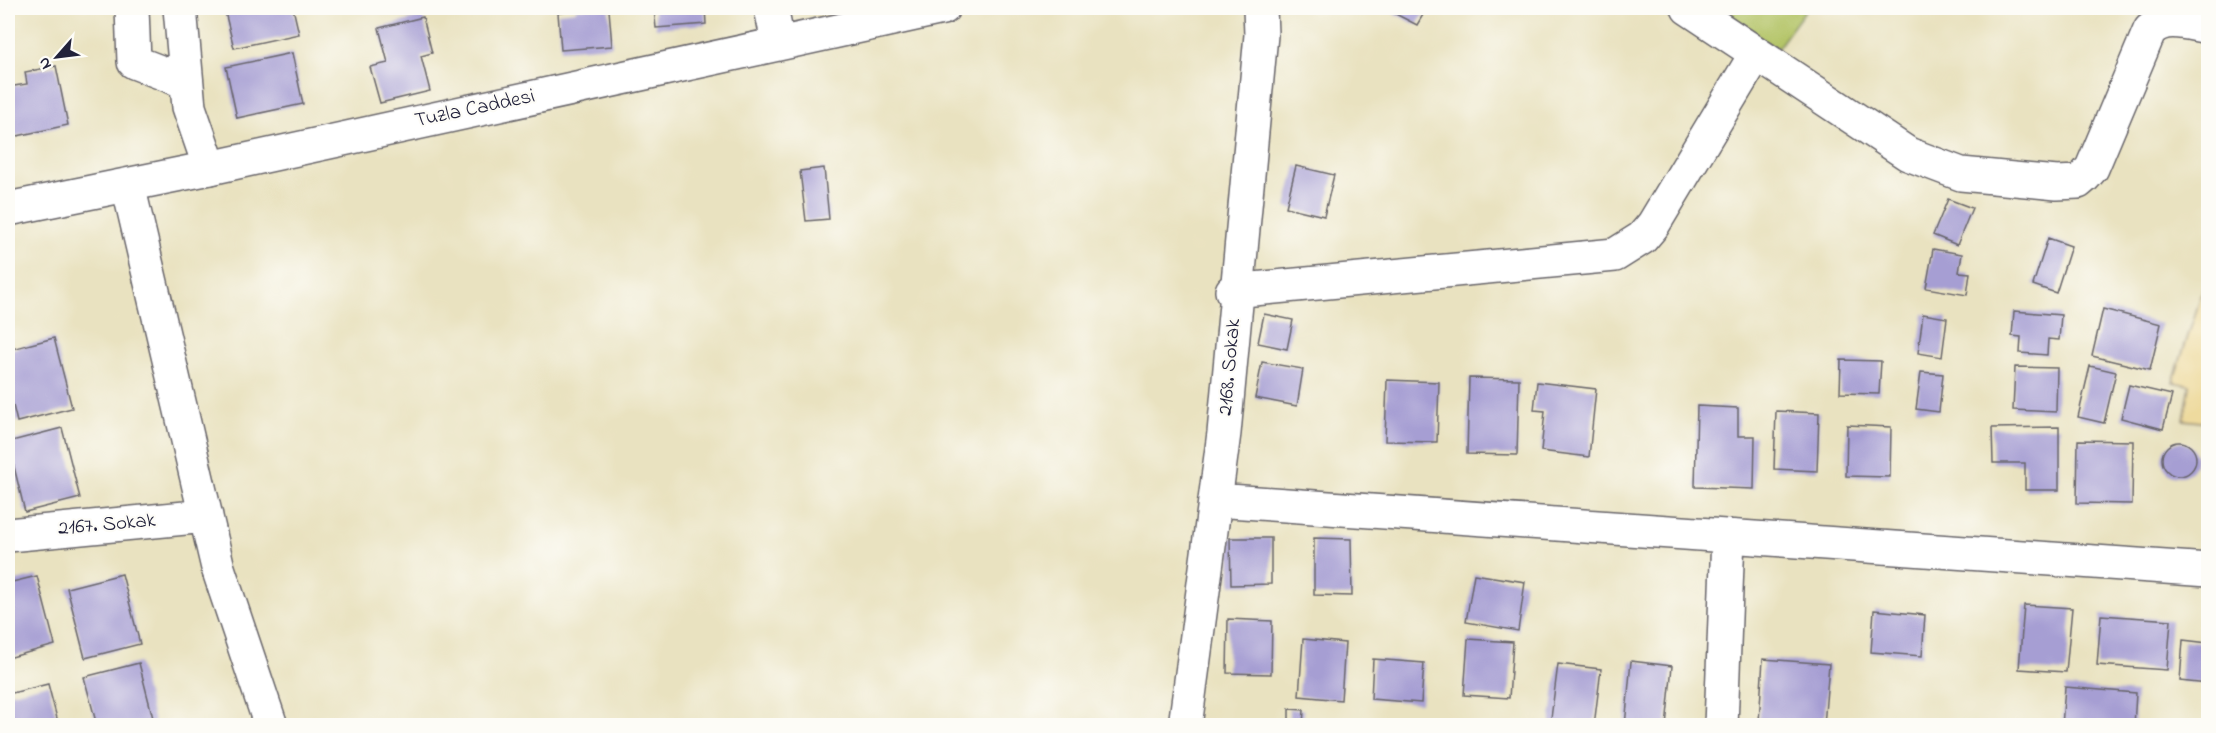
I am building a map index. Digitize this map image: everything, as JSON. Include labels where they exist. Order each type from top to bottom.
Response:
[{"type":"street","points":[[132,8],[134,62],[186,82]]},
{"type":"street","points":[[180,8],[189,107],[210,168]]},
{"type":"street","points":[[771,8],[778,42]]},
{"type":"street","name":"Tuzla Caddesi","points":[[8,209],[210,168],[778,42],[943,8]]},
{"type":"street","name":"2168. Sokak","points":[[1185,726],[1224,433],[1235,291],[1261,34],[1260,8]]},
{"type":"street","points":[[1688,8],[1908,154],[1960,174],[2067,184],[2078,182],[2092,168],[2150,30],[2164,21],[2208,27]]},
{"type":"street","points":[[1235,291],[1615,255],[1642,238],[1653,225],[1756,54]]},
{"type":"street","points":[[128,185],[218,568],[271,726]]},
{"type":"street","points":[[1215,500],[2208,570]]},
{"type":"street","name":"2167. Sokak","points":[[8,535],[206,516]]},
{"type":"street","points":[[1721,726],[1728,536]]},
{"type":"green space","points":[[1707,8],[1807,8],[1777,49]]},
{"type":"sand","points":[[2205,284],[2208,285],[2208,423],[2184,420],[2190,385],[2173,382]]},
{"type":"building","points":[[224,8],[293,8],[299,34],[234,48]]},
{"type":"building","points":[[576,8],[619,8],[609,10],[612,46],[561,50],[558,13],[576,11]]},
{"type":"building","points":[[654,8],[705,8],[706,24],[656,28]]},
{"type":"building","points":[[1384,8],[1427,8],[1417,25]]},
{"type":"building","points":[[423,17],[432,53],[421,56],[430,91],[380,103],[370,67],[388,63],[379,28]]},
{"type":"building","points":[[292,53],[303,104],[237,118],[226,67]]},
{"type":"building","points":[[56,66],[68,125],[8,138],[8,87],[27,84],[25,72]]},
{"type":"building","points":[[1296,166],[1334,175],[1324,216],[1286,207]]},
{"type":"building","points":[[824,168],[829,219],[806,221],[800,171]]},
{"type":"building","points":[[1948,199],[1972,208],[1957,245],[1933,235]]},
{"type":"building","points":[[2048,238],[2071,246],[2056,293],[2033,285]]},
{"type":"building","points":[[1933,249],[1962,254],[1959,272],[1970,273],[1967,295],[1926,288]]},
{"type":"building","points":[[2103,309],[2161,324],[2150,370],[2092,356]]},
{"type":"building","points":[[2014,311],[2061,315],[2059,340],[2048,339],[2047,355],[2020,353],[2021,337],[2012,336]]},
{"type":"building","points":[[1264,314],[1293,320],[1287,349],[1258,343]]},
{"type":"building","points":[[1923,314],[1947,318],[1942,357],[1918,353]]},
{"type":"building","points":[[54,338],[72,408],[17,422],[8,385],[8,350]]},
{"type":"building","points":[[1841,360],[1881,361],[1879,394],[1840,393]]},
{"type":"building","points":[[1262,362],[1303,369],[1297,406],[1255,398]]},
{"type":"building","points":[[2090,366],[2116,372],[2104,423],[2078,417]]},
{"type":"building","points":[[2015,367],[2057,368],[2056,412],[2013,410]]},
{"type":"building","points":[[1921,372],[1943,374],[1939,412],[1916,409]]},
{"type":"building","points":[[1469,378],[1519,379],[1517,455],[1467,454]]},
{"type":"building","points":[[1387,380],[1439,382],[1437,442],[1385,441]]},
{"type":"building","points":[[1537,382],[1596,389],[1589,457],[1541,451],[1545,411],[1534,410]]},
{"type":"building","points":[[2129,385],[2172,395],[2163,429],[2121,418]]},
{"type":"building","points":[[1697,406],[1738,408],[1738,436],[1755,436],[1754,489],[1695,487]]},
{"type":"building","points":[[1776,411],[1819,413],[1817,471],[1774,469]]},
{"type":"building","points":[[1847,425],[1891,427],[1890,477],[1846,476]]},
{"type":"building","points":[[2059,427],[2059,490],[2025,490],[2025,463],[1993,463],[1992,428]]},
{"type":"building","points":[[62,428],[80,498],[25,512],[8,442]]},
{"type":"building","points":[[2078,440],[2133,441],[2132,504],[2077,503]]},
{"type":"building","points":[[2179,442],[2191,447],[2196,459],[2191,471],[2179,476],[2167,471],[2162,459],[2167,447]]},
{"type":"building","points":[[1230,538],[1271,538],[1271,584],[1231,585]]},
{"type":"building","points":[[1314,538],[1351,539],[1352,596],[1314,595]]},
{"type":"building","points":[[122,574],[140,644],[85,658],[67,588]]},
{"type":"building","points":[[1474,574],[1525,582],[1518,631],[1466,622]]},
{"type":"building","points":[[37,576],[55,645],[8,658],[8,583]]},
{"type":"building","points":[[2024,605],[2072,608],[2066,672],[2019,669]]},
{"type":"building","points":[[1874,610],[1925,615],[1922,656],[1871,652]]},
{"type":"building","points":[[2101,615],[2171,620],[2167,670],[2097,665]]},
{"type":"building","points":[[1228,619],[1272,621],[1271,674],[1227,673]]},
{"type":"building","points":[[1303,639],[1345,643],[1341,700],[1299,696]]},
{"type":"building","points":[[1468,639],[1513,642],[1509,698],[1464,695]]},
{"type":"building","points":[[2183,640],[2208,643],[2208,684],[2180,681]]},
{"type":"building","points":[[1373,659],[1424,663],[1421,703],[1371,699]]},
{"type":"building","points":[[1763,659],[1829,664],[1824,726],[1759,722]]},
{"type":"building","points":[[1631,661],[1672,666],[1666,726],[1625,726]]},
{"type":"building","points":[[139,663],[155,726],[97,726],[84,677]]},
{"type":"building","points":[[1558,664],[1601,669],[1594,726],[1550,726]]},
{"type":"building","points":[[48,684],[59,726],[8,726],[8,694]]},
{"type":"building","points":[[2065,687],[2136,693],[2134,726],[2062,726]]},
{"type":"building","points":[[1289,709],[1304,710],[1303,725],[1289,724]]}]
